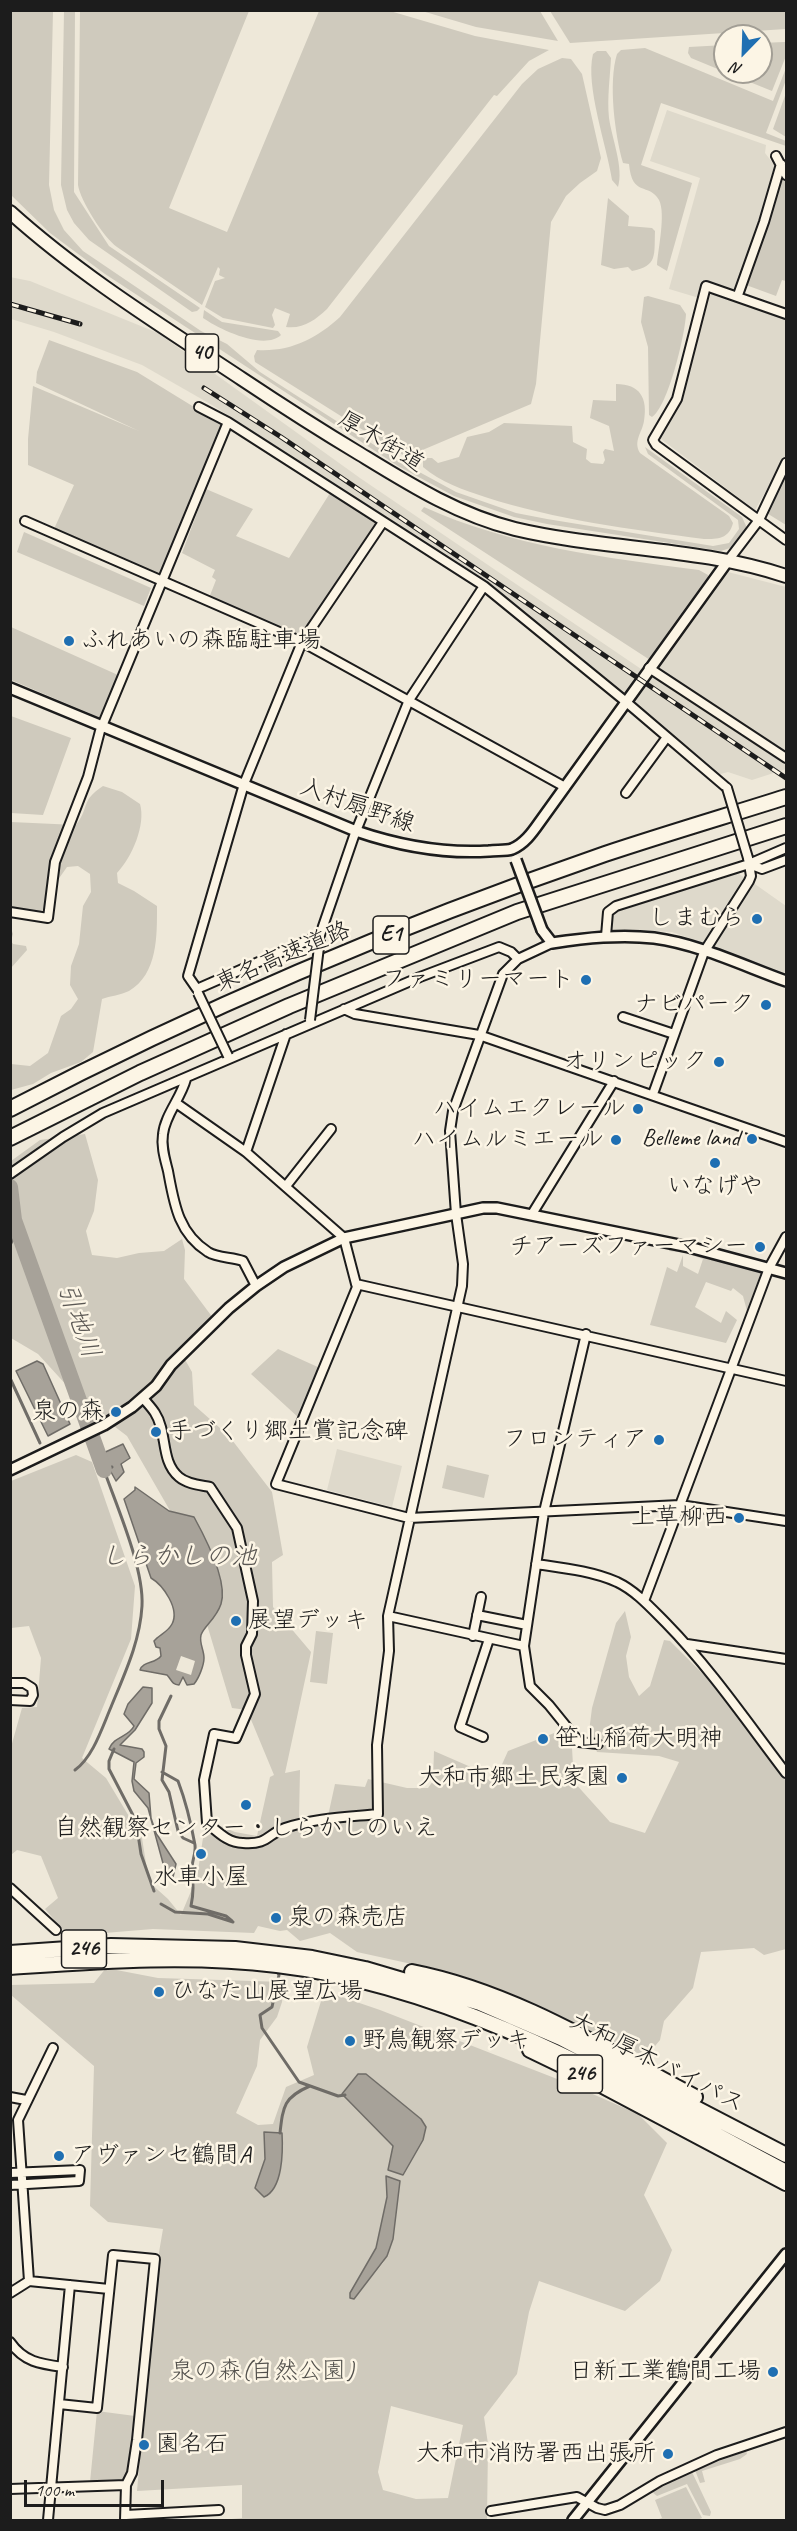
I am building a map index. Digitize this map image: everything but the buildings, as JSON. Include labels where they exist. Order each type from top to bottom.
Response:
[{"type":"highway","name":"東名高速道路","points":[[10,1109],[278,981],[404,930],[606,854],[786,797]]},
{"type":"highway","name":"東名高速道路","points":[[10,1138],[140,1072],[289,1006],[486,925],[613,880],[786,826]]},
{"type":"highway","name":"246","points":[[10,1945],[94,1948]]},
{"type":"highway","name":"大和厚木バイパス","points":[[10,1953],[94,1948],[157,1953]]},
{"type":"highway","name":"大和厚木バイパス","points":[[10,1969],[157,1953],[235,1949],[364,1975],[466,2014],[527,2031],[599,2057],[786,2155]]},
{"type":"highway","name":"246","points":[[364,1975],[463,1985],[518,2006],[604,2047],[786,2145]]},
{"type":"highway","name":"246","points":[[364,1975],[588,2078],[786,2183]]},
{"type":"highway","name":"大和厚木バイパス","points":[[527,2031],[593,2070],[786,2172]]},
{"type":"main road","name":"厚木街道","points":[[10,212],[42,241],[107,289],[284,407],[403,481],[450,506],[514,529],[727,561],[786,576]]},
{"type":"street","points":[[776,156],[786,175]]},
{"type":"street","points":[[738,295],[764,222],[781,164]]},
{"type":"street","points":[[786,314],[738,295],[706,286],[677,399],[653,440],[656,445],[786,540]]},
{"type":"street","points":[[199,407],[228,422],[484,586],[727,788],[749,861],[751,876],[704,951],[653,1094]]},
{"type":"street","points":[[10,912],[48,918],[55,862],[88,777],[103,726],[228,422]]},
{"type":"street","points":[[552,944],[542,930],[512,849],[526,840],[649,668],[759,520],[786,463]]},
{"type":"street","points":[[25,521],[302,642],[565,787]]},
{"type":"street","points":[[229,1058],[188,976],[244,784],[302,642],[383,522]]},
{"type":"street","points":[[310,1023],[320,937],[356,831],[409,700],[484,586]]},
{"type":"street","points":[[649,668],[786,758]]},
{"type":"street","name":"入村扇野線","points":[[10,688],[356,831],[389,842],[429,850],[512,849]]},
{"type":"street","points":[[626,793],[667,737]]},
{"type":"street","points":[[626,775],[635,781]]},
{"type":"street","points":[[606,936],[608,912],[616,906],[786,848]]},
{"type":"street","points":[[749,861],[762,869],[786,860]]},
{"type":"street","points":[[143,1398],[155,1412],[164,1439],[164,1449],[169,1465],[179,1477],[187,1482],[210,1487],[237,1528],[253,1601],[252,1634],[246,1646],[246,1655],[255,1694],[236,1738],[214,1734],[204,1780],[207,1823],[226,1839],[241,1844],[267,1841],[284,1828],[333,1818],[378,1814],[377,1745],[388,1652],[388,1616],[464,1274],[456,1214],[450,1131],[453,1111],[498,983],[518,959],[552,944],[606,936],[656,938],[704,951],[786,981]]},
{"type":"street","points":[[197,991],[320,937]]},
{"type":"street","points":[[10,1174],[63,1137],[103,1113],[186,1079],[310,1023],[499,947],[511,952],[518,959]]},
{"type":"street","points":[[344,1009],[354,1014],[479,1035],[786,1142]]},
{"type":"street","points":[[623,1017],[674,1034]]},
{"type":"street","points":[[246,1152],[286,1034]]},
{"type":"street","points":[[186,1079],[163,1134],[163,1148],[179,1220],[187,1233],[210,1254],[243,1261],[255,1286]]},
{"type":"street","points":[[532,1214],[614,1081]]},
{"type":"street","points":[[176,1103],[246,1152],[344,1238],[357,1287],[276,1484],[410,1518],[681,1504],[786,1521]]},
{"type":"street","points":[[286,1186],[331,1129]]},
{"type":"street","points":[[10,1470],[98,1428],[143,1398],[171,1365],[255,1286],[284,1267],[344,1238],[483,1208],[511,1209],[689,1247],[786,1273]]},
{"type":"street","points":[[644,1601],[769,1268],[786,1237]]},
{"type":"street","points":[[356,1284],[586,1334],[786,1381]]},
{"type":"street","points":[[586,1334],[544,1512],[524,1646],[530,1686],[579,1742],[598,1744]]},
{"type":"street","points":[[536,1564],[618,1582],[644,1601],[687,1644],[721,1685],[786,1773]]},
{"type":"street","points":[[473,1636],[481,1597]]},
{"type":"street","points":[[477,1615],[527,1625]]},
{"type":"street","points":[[388,1616],[524,1646]]},
{"type":"street","points":[[483,1737],[460,1727],[489,1639]]},
{"type":"street","points":[[687,1644],[786,1659]]},
{"type":"street","points":[[10,1683],[24,1683],[32,1688],[33,1695],[30,1701],[10,1700]]},
{"type":"street","points":[[10,1888],[56,1930]]},
{"type":"street","points":[[29,2281],[18,2120],[53,2048]]},
{"type":"street","points":[[10,2097],[26,2100]]},
{"type":"street","points":[[10,2173],[80,2170],[79,2181],[10,2185]]},
{"type":"street","points":[[573,2520],[786,2254]]},
{"type":"street","points":[[59,2404],[97,2408],[113,2255],[154,2259],[137,2440],[132,2473],[126,2485],[125,2518],[219,2510]]},
{"type":"street","points":[[10,2293],[29,2281],[109,2289]]},
{"type":"street","points":[[48,2520],[70,2285]]},
{"type":"street","points":[[10,2342],[26,2359],[39,2364],[63,2367]]},
{"type":"street","points":[[491,2511],[577,2497],[605,2510],[620,2505],[660,2481],[717,2455],[786,2432]]},
{"type":"street","points":[[10,2489],[126,2485]]},
{"type":"shaded area","points":[[667,110],[766,145],[765,153],[775,166],[768,200],[737,291],[704,281],[699,298],[669,289],[700,178],[650,161]]},
{"type":"shaded area","points":[[10,277],[30,281],[158,333],[360,478],[644,671],[629,693],[623,693],[491,585],[212,405],[142,365],[54,332],[11,319]]},
{"type":"shaded area","points":[[714,293],[738,300],[786,320],[786,456],[755,510],[661,439],[661,434],[684,396],[706,296]]},
{"type":"shaded area","points":[[728,572],[786,587],[786,753],[660,672],[658,664],[724,574]]},
{"type":"shaded area","points":[[651,676],[786,765],[786,769],[752,780],[728,772],[717,775],[636,704],[635,699]]},
{"type":"shaded area","points":[[737,873],[747,879],[706,944],[672,932],[613,929],[613,914],[622,909]]},
{"type":"shaded area","name":"しまむら","points":[[752,882],[786,906],[786,973],[712,948],[710,945]]},
{"type":"shaded area","points":[[337,1449],[402,1466],[392,1507],[327,1490]]},
{"type":"green space","points":[[10,11],[53,11],[49,185],[54,210],[64,230],[83,251],[201,331],[227,344],[260,372],[294,394],[401,462],[456,492],[516,513],[547,519],[713,546],[729,543],[739,529],[738,520],[648,454],[645,447],[742,517],[747,528],[733,547],[721,551],[547,524],[514,517],[454,496],[398,466],[105,274],[50,233],[11,195]]},
{"type":"green space","points":[[64,11],[75,11],[74,192],[109,246],[200,308],[197,311],[192,312],[89,240],[74,223],[67,210],[61,185]]},
{"type":"green space","points":[[80,11],[249,11],[169,208],[227,232],[319,11],[390,11],[475,36],[549,50],[529,61],[497,96],[494,95],[327,309],[309,323],[298,327],[286,327],[290,314],[275,308],[272,315],[275,325],[273,328],[223,318],[205,307],[215,281],[225,278],[219,275],[218,267],[202,305],[117,247],[93,218],[78,185]]},
{"type":"green space","points":[[422,11],[540,11],[558,41],[476,27]]},
{"type":"green space","points":[[550,11],[786,11],[786,29],[773,30],[773,24],[713,24],[713,34],[570,43]]},
{"type":"green space","points":[[786,42],[786,56],[772,91],[755,84],[773,84],[773,43]]},
{"type":"green space","points":[[713,46],[713,67],[691,58],[688,53],[689,47]]},
{"type":"green space","points":[[645,48],[713,76],[713,84],[732,84],[773,101],[786,68],[786,80],[766,133],[786,141],[786,146],[661,103],[641,165],[692,183],[667,271],[657,265],[662,222],[659,200],[651,192],[637,186],[631,175],[629,164],[623,163],[617,138],[613,79],[617,54],[621,50]]},
{"type":"green space","points":[[597,51],[606,51],[611,58],[608,110],[619,162],[618,187],[612,180],[594,99],[591,67],[593,54]]},
{"type":"green space","points":[[562,58],[571,59],[582,74],[601,158],[597,171],[566,196],[551,222],[536,384],[531,404],[406,457],[255,362],[254,356],[257,350],[281,349],[302,342],[322,332],[340,317],[522,84],[538,69]]},
{"type":"green space","points":[[786,93],[786,137],[773,129]]},
{"type":"green space","points":[[781,176],[786,182],[786,281],[782,280],[776,296],[746,285]]},
{"type":"green space","points":[[608,198],[629,216],[628,226],[652,228],[655,231],[653,258],[646,266],[632,271],[628,267],[614,269],[601,265]]},
{"type":"green space","points":[[648,296],[680,305],[686,314],[683,338],[670,386],[658,411],[652,417],[649,415],[648,347],[641,322],[644,297]]},
{"type":"green space","points":[[204,310],[222,322],[278,331],[281,335],[264,341],[242,337],[203,318]]},
{"type":"green space","points":[[49,340],[137,372],[220,423],[222,428],[163,572],[155,574],[54,529],[74,485],[28,465],[33,386],[139,431],[36,383],[37,372]]},
{"type":"green space","points":[[616,384],[631,387],[641,394],[643,399],[644,421],[637,445],[640,453],[729,516],[733,523],[726,535],[704,539],[593,523],[539,512],[461,488],[437,477],[423,467],[423,458],[432,458],[438,463],[459,457],[467,437],[489,432],[504,423],[572,426],[573,442],[587,449],[586,459],[591,463],[603,464],[605,449],[614,451],[609,426],[590,418],[593,400],[616,401]]},
{"type":"green space","points":[[786,468],[786,525],[765,512]]},
{"type":"green space","points":[[206,489],[253,509],[236,536],[289,558],[330,493],[377,522],[302,637],[209,598],[216,580],[212,577],[215,570],[182,553]]},
{"type":"green space","points":[[424,507],[490,532],[524,541],[629,561],[699,570],[709,578],[650,660],[421,511]]},
{"type":"green space","points":[[24,532],[151,588],[144,606],[17,552]]},
{"type":"green space","points":[[11,627],[118,675],[101,718],[11,680]]},
{"type":"green space","points":[[11,716],[71,738],[43,815],[11,813]]},
{"type":"green space","points":[[103,786],[122,792],[140,804],[141,821],[136,840],[128,858],[117,873],[118,883],[157,906],[156,941],[151,964],[139,984],[123,994],[102,999],[93,1052],[81,1062],[51,1073],[33,1084],[11,1090],[11,1064],[30,1066],[48,1053],[61,1016],[71,1009],[78,999],[70,985],[71,966],[79,944],[83,906],[91,892],[90,874],[78,866],[67,867],[48,894],[45,908],[38,913],[11,908],[11,822],[76,825],[88,800]]},
{"type":"green space","points":[[11,941],[13,944],[26,946],[27,950],[11,968]]},
{"type":"green space","points":[[85,1134],[98,1180],[94,1211],[86,1231],[92,1255],[117,1258],[164,1251],[182,1239],[185,1250],[184,1279],[213,1318],[179,1349],[192,1372],[194,1405],[229,1436],[272,1492],[283,1555],[272,1562],[273,1607],[311,1652],[285,1773],[300,1770],[299,1819],[328,1816],[335,1784],[365,1787],[368,1779],[407,1788],[428,1788],[433,1781],[434,1751],[473,1768],[471,1778],[495,1780],[508,1751],[562,1730],[577,1731],[572,1748],[574,1782],[610,1822],[645,1833],[679,1762],[659,1756],[597,1752],[589,1732],[592,1708],[616,1623],[625,1611],[631,1637],[626,1656],[629,1677],[639,1696],[650,1686],[664,1640],[670,1641],[717,1688],[786,1780],[786,1949],[764,1955],[754,1948],[701,1952],[693,1988],[664,2021],[660,2040],[646,2057],[500,1989],[439,1970],[357,1952],[330,1933],[300,1941],[287,1930],[280,1931],[258,1926],[254,1933],[153,1929],[68,1936],[45,1909],[58,1898],[41,1856],[17,1850],[11,1855],[11,1747],[22,1708],[37,1707],[41,1658],[29,1626],[11,1628],[11,1481],[76,1455],[92,1462],[135,1586],[131,1639],[82,1758],[106,1778],[142,1838],[149,1882],[168,1899],[181,1915],[197,1877],[203,1838],[218,1825],[235,1832],[257,1836],[270,1777],[274,1775],[247,1710],[232,1708],[176,1521],[127,1436],[80,1400],[38,1354],[11,1338],[11,1161],[40,1140]]},
{"type":"green space","points":[[669,1246],[762,1270],[747,1311],[743,1296],[733,1288],[731,1291],[706,1282],[695,1307],[721,1323],[726,1311],[737,1320],[726,1343],[650,1325],[667,1267],[677,1272],[683,1255],[683,1266],[698,1274],[703,1259],[686,1253],[669,1251]]},
{"type":"green space","points":[[278,1349],[320,1368],[299,1418],[251,1374]]},
{"type":"green space","points":[[447,1465],[489,1475],[484,1498],[442,1488]]},
{"type":"green space","points":[[316,1631],[333,1633],[327,1684],[310,1682]]},
{"type":"green space","name":"泉の森(自然公園)","points":[[106,1968],[158,1978],[284,1982],[282,2002],[277,2017],[260,2040],[257,2066],[236,2113],[258,2125],[273,2124],[286,2087],[314,2075],[307,2047],[325,1988],[336,1995],[570,2084],[638,2114],[667,2143],[644,2195],[672,2250],[660,2281],[625,2311],[539,2281],[529,2312],[517,2374],[484,2417],[488,2444],[487,2520],[221,2520],[242,2518],[242,2485],[137,2491],[157,2264],[163,2229],[108,2222],[90,2206],[94,2066],[11,1995],[10,1985],[94,1983]],"holes":[[[358,2074],[366,2074],[421,2119],[426,2127],[393,2146],[342,2094]],[[386,2177],[399,2181],[393,2239],[383,2263],[354,2299],[358,2279],[376,2248],[387,2197]],[[391,2406],[463,2425],[448,2498],[416,2499],[383,2490],[378,2472]]]},
{"type":"green space","points":[[97,2411],[135,2416],[127,2482],[90,2482]]},
{"type":"green space","points":[[746,2451],[747,2454],[740,2459],[702,2471],[705,2482],[700,2483],[695,2470]]},
{"type":"green space","points":[[692,2472],[711,2512],[710,2516],[703,2515],[687,2484],[657,2496],[652,2492]]},
{"type":"green space","points":[[686,2487],[702,2518],[656,2520],[662,2518],[655,2500]]},
{"type":"water","points":[[37,1361],[43,1364],[70,1424],[48,1436],[16,1371]]},
{"type":"water","points":[[123,1444],[130,1458],[121,1464],[124,1472],[116,1481],[101,1454]]},
{"type":"water","name":"しらかしの池","points":[[135,1487],[169,1511],[194,1517],[218,1572],[221,1584],[221,1604],[201,1635],[204,1661],[194,1684],[187,1685],[183,1677],[179,1685],[173,1683],[167,1675],[140,1670],[144,1665],[161,1656],[160,1648],[156,1647],[154,1641],[172,1624],[174,1611],[165,1592],[151,1578],[124,1499],[135,1490]]},
{"type":"water","points":[[143,1687],[152,1688],[152,1703],[135,1730],[120,1745],[142,1749],[144,1752],[144,1757],[136,1763],[134,1779],[149,1793],[151,1818],[156,1833],[176,1864],[173,1877],[164,1867],[148,1808],[134,1791],[132,1781],[134,1762],[109,1749],[114,1741],[132,1730],[134,1726],[124,1714],[128,1704]]},
{"type":"water","points":[[358,2074],[366,2074],[421,2119],[426,2127],[423,2140],[403,2175],[388,2170],[393,2146],[342,2094]]},
{"type":"water","points":[[264,2132],[282,2133],[282,2159],[275,2186],[264,2197],[255,2188],[265,2159]]},
{"type":"water","points":[[386,2176],[400,2181],[393,2239],[387,2256],[354,2299],[350,2298],[350,2293],[376,2248],[387,2197]]},
{"type":"pier","points":[[181,1656],[195,1661],[191,1675],[176,1670]]},
{"type":"waterway","name":"引地川","points":[[10,1187],[14,1220],[104,1470]]},
{"type":"waterway","points":[[10,1245],[18,1229]]},
{"type":"waterway","points":[[10,1378],[40,1443]]},
{"type":"waterway","points":[[75,1770],[87,1758],[100,1733],[131,1658],[141,1619],[139,1574],[129,1538],[104,1470],[112,1467]]},
{"type":"waterway","points":[[171,1696],[159,1721],[159,1729],[166,1746],[162,1780],[169,1792],[178,1831],[183,1838],[194,1843]]},
{"type":"waterway","name":"引地川","points":[[114,1749],[109,1761],[109,1769],[136,1821],[141,1854],[154,1891]]},
{"type":"waterway","points":[[162,1772],[178,1781],[192,1829],[195,1848],[192,1865],[191,1906],[226,1916],[232,1921]]},
{"type":"waterway","name":"引地川","points":[[161,1904],[175,1912],[208,1914],[233,1922]]},
{"type":"waterway","name":"引地川","points":[[277,1971],[279,1975],[272,2007],[260,2015],[262,2028],[299,2082],[338,2096],[345,2095]]},
{"type":"waterway","points":[[280,2133],[286,2104],[295,2094],[310,2086]]},
{"type":"railway","points":[[10,304],[80,324]]},
{"type":"railway","points":[[204,388],[281,437],[786,778]]},
{"type":"place","name":"ふれあいの森臨駐車場","points":[[69,641]]},
{"type":"place","name":"しまむら","points":[[757,919]]},
{"type":"place","name":"ファミリーマート","points":[[586,980]]},
{"type":"place","name":"ナビパーク","points":[[766,1005]]},
{"type":"place","name":"オリンピック","points":[[719,1062]]},
{"type":"place","name":"ハイムエクレール","points":[[638,1109]]},
{"type":"place","name":"Belleme land","points":[[752,1139]]},
{"type":"place","name":"ハイムルミエール","points":[[616,1140]]},
{"type":"place","name":"いなげや","points":[[715,1163]]},
{"type":"place","name":"チアーズファーマシー","points":[[760,1247]]},
{"type":"place","name":"泉の森","points":[[116,1412]]},
{"type":"place","name":"手づくり郷土賞記念碑","points":[[156,1432]]},
{"type":"place","name":"フロンティア","points":[[659,1440]]},
{"type":"place","name":"上草柳西","points":[[739,1518]]},
{"type":"place","name":"展望デッキ","points":[[236,1621]]},
{"type":"place","name":"笹山稲荷大明神","points":[[543,1739]]},
{"type":"place","name":"大和市郷土民家園","points":[[622,1778]]},
{"type":"place","name":"自然観察センター・しらかしのいえ","points":[[246,1805]]},
{"type":"place","name":"水車小屋","points":[[201,1854]]},
{"type":"place","name":"泉の森売店","points":[[276,1918]]},
{"type":"place","name":"ひなた山展望広場","points":[[159,1992]]},
{"type":"place","name":"野鳥観察デッキ","points":[[350,2041]]},
{"type":"place","name":"アヴァンセ鶴間A","points":[[59,2156]]},
{"type":"place","name":"日新工業鶴間工場","points":[[773,2372]]},
{"type":"place","name":"園名石","points":[[144,2445]]},
{"type":"place","name":"大和市消防署西出張所","points":[[668,2454]]}]
